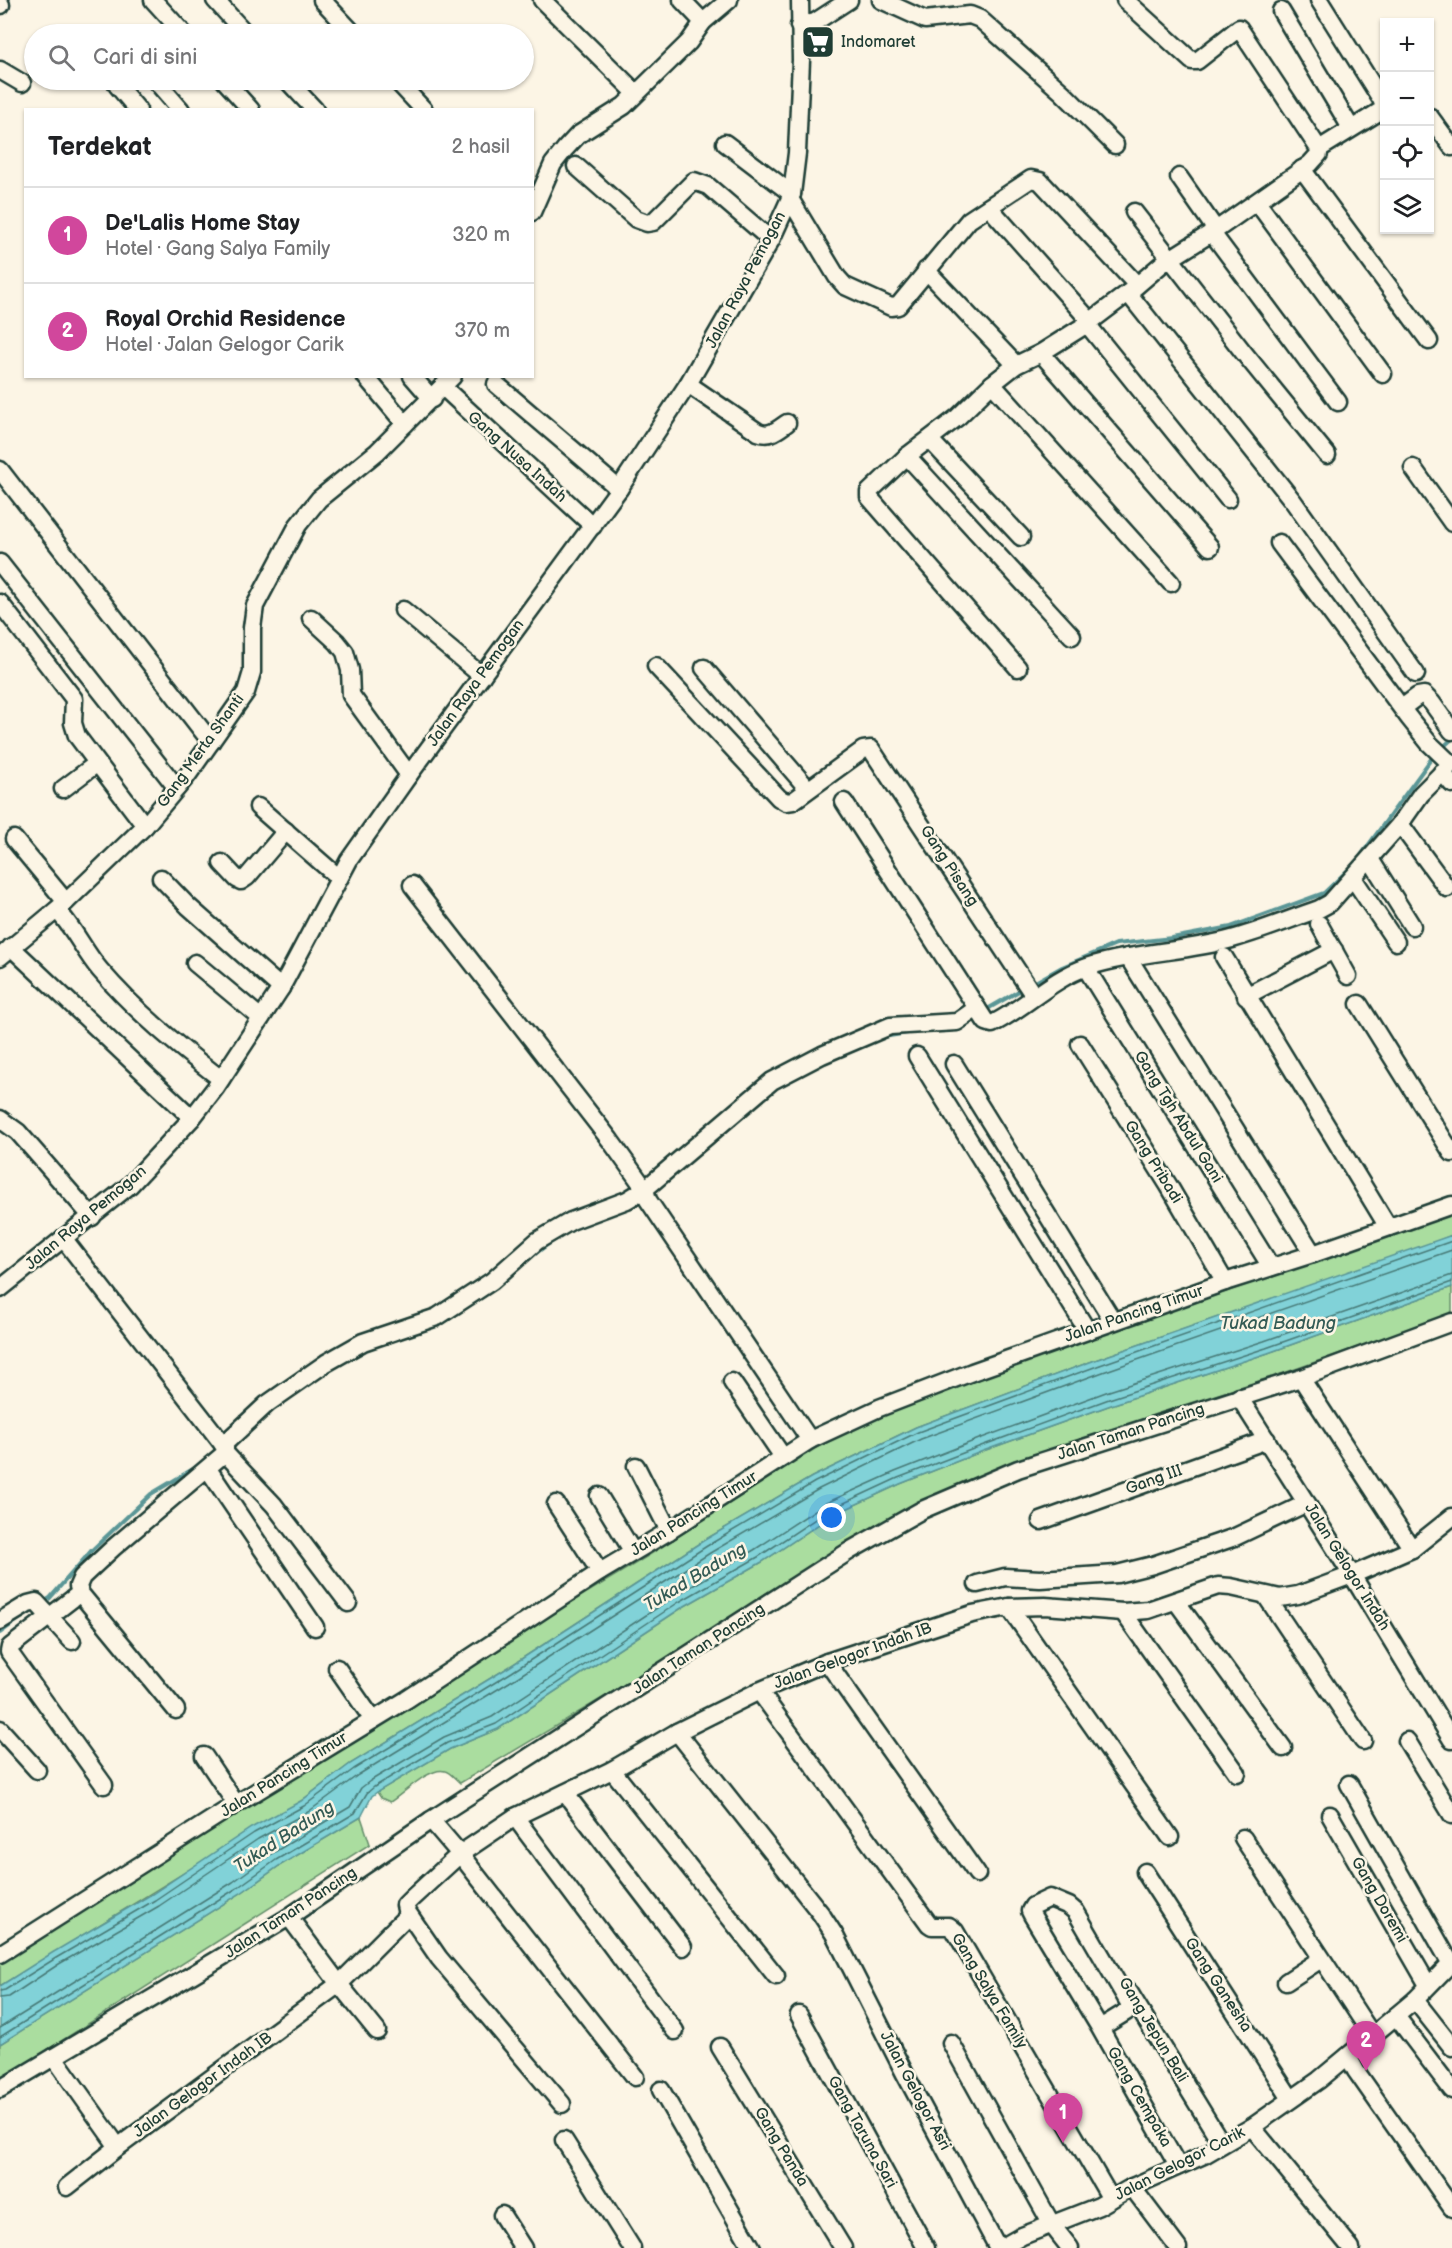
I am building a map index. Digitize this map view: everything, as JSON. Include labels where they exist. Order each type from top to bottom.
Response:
[{"type":"street","points":[[153,0],[175,24]]},
{"type":"street","points":[[215,0],[237,24]]},
{"type":"street","points":[[322,0],[345,24]]},
{"type":"street","points":[[542,0],[636,93]]},
{"type":"street","points":[[682,0],[704,22]]},
{"type":"street","points":[[534,207],[549,172],[578,135],[624,106],[689,42],[704,22],[729,0]]},
{"type":"street","name":"Jalan Raya Pemogan","points":[[0,1289],[92,1217],[147,1168],[192,1118],[221,1079],[281,988],[349,860],[409,774],[593,526],[688,384],[771,240],[791,196],[797,153],[801,60],[800,0]]},
{"type":"street","points":[[799,26],[815,22],[849,0]]},
{"type":"street","points":[[881,0],[925,20],[970,15],[980,19],[1063,93],[1115,145]]},
{"type":"street","points":[[1018,668],[869,497],[869,492],[907,456],[958,417],[992,384],[1016,365],[1041,353],[1089,322],[1170,259],[1257,202],[1319,154],[1318,149],[1239,28],[1197,62],[1192,62],[1125,0]]},
{"type":"street","points":[[1318,149],[1384,107],[1319,0]]},
{"type":"street","points":[[1281,11],[1351,128]]},
{"type":"street","points":[[0,70],[22,83]]},
{"type":"street","points":[[121,90],[136,108]]},
{"type":"street","points":[[164,90],[179,108]]},
{"type":"street","points":[[233,90],[249,108]]},
{"type":"street","points":[[296,90],[313,108]]},
{"type":"street","points":[[405,90],[422,108]]},
{"type":"street","points":[[1434,122],[1452,147]]},
{"type":"street","points":[[725,143],[791,196],[837,277],[845,286],[895,308],[969,220],[1031,178],[1038,179],[1132,289],[1293,501],[1416,674]]},
{"type":"street","points":[[576,165],[636,219],[646,223],[653,222],[694,181],[708,186],[771,240]]},
{"type":"street","points":[[1302,169],[1429,341]]},
{"type":"street","points":[[1179,177],[1214,232],[1338,402]]},
{"type":"street","points":[[1257,202],[1383,374]]},
{"type":"street","points":[[989,207],[1089,322],[1228,499]]},
{"type":"street","points":[[1134,212],[1327,455]]},
{"type":"street","points":[[926,270],[1016,365]]},
{"type":"street","points":[[1041,353],[1210,547]]},
{"type":"street","points":[[367,378],[405,424]]},
{"type":"street","name":"Gang Nusa Indah","points":[[417,378],[445,390],[593,526]]},
{"type":"street","points":[[496,384],[619,489]]},
{"type":"street","points":[[688,384],[729,414],[766,435],[788,423]]},
{"type":"street","points":[[992,384],[1171,583]]},
{"type":"street","name":"Gang Merta Shanti","points":[[12,953],[63,912],[145,826],[177,788],[246,692],[252,672],[252,628],[255,606],[298,525],[319,499],[359,468],[445,390]]},
{"type":"street","points":[[930,440],[1021,537]]},
{"type":"street","points":[[907,456],[1072,636]]},
{"type":"street","points":[[1413,468],[1452,523]]},
{"type":"street","points":[[0,470],[211,742]]},
{"type":"street","points":[[844,802],[981,1014],[992,1024],[1004,1018],[1030,990],[1086,968],[1128,957],[1233,939],[1330,903],[1400,824],[1421,794],[1446,765],[1279,543]]},
{"type":"street","points":[[0,563],[177,788]]},
{"type":"street","points":[[0,603],[74,699],[73,723],[77,736],[145,826]]},
{"type":"street","points":[[403,610],[482,676]]},
{"type":"street","points":[[311,618],[345,652],[350,670],[351,695],[409,774]]},
{"type":"street","points":[[656,666],[779,798],[786,802],[793,801],[808,789],[704,668]]},
{"type":"street","points":[[1402,708],[1418,696],[1424,695],[1452,731]]},
{"type":"street","name":"Gang Pisang","points":[[808,789],[863,750],[871,749],[1030,990]]},
{"type":"street","points":[[63,789],[96,764]]},
{"type":"street","points":[[258,807],[339,878]]},
{"type":"street","points":[[1400,824],[1447,888]]},
{"type":"street","points":[[222,863],[241,881],[286,831]]},
{"type":"street","points":[[14,839],[99,968],[129,1003],[160,1031],[221,1079]]},
{"type":"street","points":[[1370,859],[1412,926]]},
{"type":"street","points":[[161,878],[188,906],[281,988]]},
{"type":"street","points":[[1353,878],[1396,942]]},
{"type":"street","points":[[412,885],[583,1104],[646,1194],[810,1440]]},
{"type":"street","points":[[1319,924],[1348,975]]},
{"type":"street","points":[[1246,996],[1334,950]]},
{"type":"street","points":[[12,953],[192,1118]]},
{"type":"street","points":[[1128,957],[1313,1254]]},
{"type":"street","points":[[1224,957],[1388,1227]]},
{"type":"street","points":[[195,963],[261,1018]]},
{"type":"street","name":"Gang Tgh Abdul Gani","points":[[1086,968],[1271,1267]]},
{"type":"street","points":[[1359,1004],[1452,1153]]},
{"type":"street","points":[[176,1710],[80,1593],[78,1586],[81,1577],[207,1469],[267,1404],[326,1363],[363,1342],[437,1317],[492,1281],[537,1241],[571,1221],[646,1194],[772,1081],[822,1055],[890,1026],[957,1022],[981,1014]]},
{"type":"street","name":"Gang Pribadi","points":[[1080,1044],[1169,1186],[1225,1282]]},
{"type":"street","points":[[917,1056],[1087,1330]]},
{"type":"street","points":[[954,1064],[1113,1320]]},
{"type":"street","points":[[0,1119],[24,1140],[92,1217]]},
{"type":"street","name":"Jalan Pancing Timur","points":[[0,1954],[236,1804],[374,1720],[600,1572],[669,1531],[810,1440],[879,1408],[1113,1320],[1452,1205]]},
{"type":"street","points":[[63,1238],[224,1449],[274,1505],[348,1603]]},
{"type":"street","name":"Jalan Taman Pancing","points":[[0,2089],[290,1917],[431,1820],[851,1550],[922,1510],[1018,1469],[1301,1378],[1452,1322]]},
{"type":"street","points":[[1301,1378],[1412,1549]]},
{"type":"street","points":[[732,1382],[783,1457]]},
{"type":"street","name":"Jalan Gelogor Indah","points":[[1239,1397],[1353,1575],[1452,1740]]},
{"type":"street","name":"Gang III","points":[[1041,1521],[1267,1440]]},
{"type":"street","points":[[636,1466],[669,1531]]},
{"type":"street","points":[[207,1469],[315,1627]]},
{"type":"street","points":[[598,1496],[633,1552]]},
{"type":"street","points":[[977,1584],[1005,1577],[1040,1579],[1117,1574],[1153,1565],[1235,1537],[1307,1503]]},
{"type":"street","points":[[556,1504],[600,1572]]},
{"type":"street","name":"Jalan Gelogor Indah IB","points":[[67,2187],[339,1984],[408,1915],[406,1910],[408,1902],[460,1854],[515,1817],[612,1770],[677,1732],[759,1691],[827,1662],[972,1614],[1008,1607],[1063,1607],[1123,1612],[1148,1610],[1218,1586],[1280,1598],[1298,1595],[1353,1575],[1412,1549],[1452,1518]]},
{"type":"street","points":[[80,1593],[44,1610],[10,1647],[9,1652],[104,1785]]},
{"type":"street","points":[[1266,1596],[1364,1741]]},
{"type":"street","points":[[1176,1601],[1282,1748]]},
{"type":"street","points":[[0,1621],[32,1602],[44,1610],[72,1641]]},
{"type":"street","points":[[1008,1607],[1170,1837]]},
{"type":"street","points":[[1123,1612],[1237,1773]]},
{"type":"street","points":[[827,1662],[977,1874]]},
{"type":"street","points":[[337,1668],[374,1720]]},
{"type":"street","name":"Gang Salya Family","points":[[759,1691],[929,1924],[949,1926],[955,1931],[1111,2199]]},
{"type":"street","points":[[0,1729],[37,1770]]},
{"type":"street","name":"Jalan Gelogor Asri","points":[[677,1732],[821,1914],[834,1934],[905,2074],[1000,2248]]},
{"type":"street","points":[[1407,1742],[1452,1815]]},
{"type":"street","points":[[204,1756],[236,1804]]},
{"type":"street","points":[[612,1770],[776,1976]]},
{"type":"street","points":[[1349,1784],[1451,1963]]},
{"type":"street","points":[[565,1793],[683,1947]]},
{"type":"street","name":"Gang Doremi","points":[[1330,1815],[1428,1985]]},
{"type":"street","points":[[515,1817],[675,2031]]},
{"type":"street","points":[[431,1820],[635,2077]]},
{"type":"street","points":[[1243,1838],[1372,2035]]},
{"type":"street","name":"Gang Ganesha","points":[[1145,1872],[1292,2099]]},
{"type":"street","name":"Gang Cempaka","points":[[1100,2028],[1126,2012],[1129,2003],[1076,1912],[1069,1906],[1050,1898],[1033,1906],[1030,1911],[1100,2028],[1178,2166]]},
{"type":"street","name":"Gang Jepun Bali","points":[[1084,1914],[1222,2144]]},
{"type":"street","points":[[408,1915],[439,1958],[562,2104]]},
{"type":"street","points":[[290,1917],[377,2031]]},
{"type":"street","points":[[1286,1982],[1321,1959]]},
{"type":"street","name":"Jalan Gelogor Carik","points":[[1000,2248],[1022,2236],[1085,2212],[1252,2127],[1319,2080],[1415,2000],[1451,1963]]},
{"type":"street","points":[[1415,2000],[1452,2047]]},
{"type":"street","name":"Gang Taruna Sari","points":[[799,2015],[926,2248]]},
{"type":"street","points":[[1396,2016],[1452,2090]]},
{"type":"street","points":[[951,2043],[1052,2225],[1070,2248]]},
{"type":"street","name":"Gang Panda","points":[[720,2047],[843,2248]]},
{"type":"street","points":[[1348,2056],[1356,2071],[1452,2208]]},
{"type":"street","points":[[54,2057],[118,2147]]},
{"type":"street","points":[[661,2090],[752,2248]]},
{"type":"street","points":[[1252,2127],[1351,2248]]},
{"type":"street","points":[[564,2140],[632,2248]]},
{"type":"street","points":[[1132,2187],[1178,2248]]},
{"type":"street","points":[[502,2215],[523,2248]]},
{"type":"green space","points":[[1452,1212],[1452,1235],[1098,1359],[916,1427],[812,1477],[703,1541],[509,1667],[350,1764],[301,1801],[0,1986],[0,1959],[525,1630],[646,1557],[838,1434],[1015,1363]]},
{"type":"green space","points":[[1452,1287],[1452,1314],[1284,1373],[1156,1414],[1047,1454],[858,1537],[765,1594],[666,1660],[460,1783],[449,1773],[439,1771],[424,1777],[390,1802],[381,1798],[377,1792],[450,1749],[498,1729],[683,1607],[762,1562],[831,1516],[900,1484],[983,1451]]},
{"type":"green space","points":[[361,1817],[370,1844],[0,2080],[0,2044],[241,1893],[279,1866]]},
{"type":"water","name":"Tukad Badung","points":[[1452,1235],[1452,1287],[983,1451],[900,1484],[831,1516],[762,1562],[683,1607],[498,1729],[450,1749],[377,1792],[372,1796],[361,1817],[279,1866],[241,1893],[0,2044],[0,1986],[152,1894],[251,1828],[301,1801],[350,1764],[509,1667],[703,1541],[812,1477],[916,1427],[1098,1359]]},
{"type":"waterway","points":[[1442,748],[1452,739]]},
{"type":"waterway","points":[[1359,858],[1434,755]]},
{"type":"waterway","points":[[1030,985],[1062,967],[1116,944],[1172,938],[1231,927],[1324,893],[1348,870]]},
{"type":"waterway","points":[[984,1011],[1024,988]]},
{"type":"waterway","points":[[883,1037],[908,1033]]},
{"type":"waterway","points":[[531,1257],[551,1242]]},
{"type":"waterway","points":[[42,1603],[50,1598],[91,1551],[151,1494],[198,1466]]},
{"type":"waterway","points":[[0,1633],[26,1614]]},
{"type":"place","name":"Indomaret","points":[[818,42]]},
{"type":"place","name":"Royal Orchid Residence","points":[[1366,2071]]},
{"type":"place","name":"De'Lalis Home Stay","points":[[1063,2143]]}]
